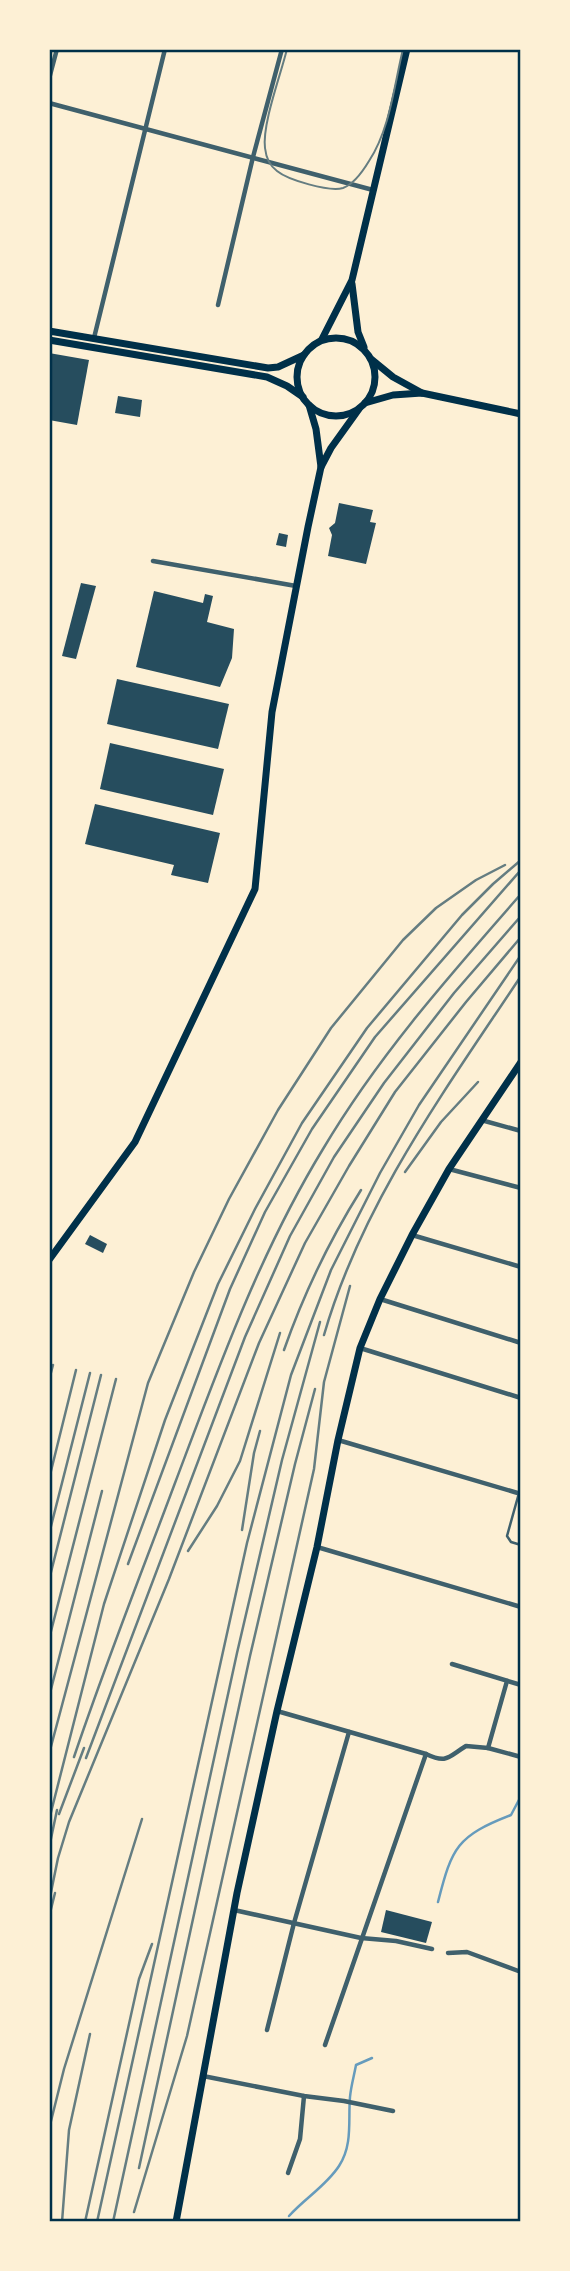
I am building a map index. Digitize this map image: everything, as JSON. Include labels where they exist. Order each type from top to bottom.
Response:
[{"type":"main road","points":[[49,331],[268,368],[278,367],[304,355],[322,339],[352,280],[407,49]]},
{"type":"main road","points":[[49,1260],[135,1142],[255,889],[272,712],[321,467],[331,448],[369,399],[375,383],[371,359],[358,332],[352,280]]},
{"type":"main road","points":[[322,339],[343,339],[357,343],[365,350]]},
{"type":"main road","points":[[49,340],[267,377],[303,397]]},
{"type":"main road","points":[[304,355],[297,374],[298,386],[309,405],[320,413],[342,416],[393,395],[422,393],[521,414]]},
{"type":"main road","points":[[371,359],[393,377],[422,393]]},
{"type":"main road","points":[[309,405],[316,429],[321,467]]},
{"type":"main road","points":[[176,2222],[234,1910],[276,1711],[317,1547],[338,1440],[360,1349],[380,1300],[412,1235],[449,1169],[521,1062]]},
{"type":"street","points":[[49,79],[57,49]]},
{"type":"street","points":[[94,339],[165,49]]},
{"type":"street","points":[[218,305],[282,49]]},
{"type":"street","points":[[49,103],[373,190]]},
{"type":"street","points":[[153,561],[296,586]]},
{"type":"street","points":[[481,1120],[521,1131]]},
{"type":"street","points":[[449,1169],[521,1188]]},
{"type":"street","points":[[412,1235],[521,1267]]},
{"type":"street","points":[[380,1300],[521,1343]]},
{"type":"street","points":[[360,1349],[521,1398]]},
{"type":"street","points":[[338,1440],[520,1493]]},
{"type":"street","points":[[317,1547],[521,1607]]},
{"type":"street","points":[[452,1664],[521,1685]]},
{"type":"street","points":[[488,1748],[507,1681]]},
{"type":"street","points":[[276,1711],[426,1754],[440,1761],[466,1746],[521,1756]]},
{"type":"street","points":[[267,2030],[294,1923],[349,1732]]},
{"type":"street","points":[[325,2045],[426,1754]]},
{"type":"street","points":[[234,1910],[361,1938],[396,1941],[432,1949]]},
{"type":"street","points":[[448,1953],[467,1952],[521,1972]]},
{"type":"street","points":[[202,2076],[393,2111]]},
{"type":"street","points":[[288,2173],[300,2139],[304,2096]]},
{"type":"lane","points":[[520,1493],[507,1536],[511,1542],[521,1545]]},
{"type":"building","points":[[49,353],[89,360],[77,425],[49,420]]},
{"type":"building","points":[[118,396],[142,400],[140,417],[115,413]]},
{"type":"building","points":[[339,503],[373,510],[370,522],[376,523],[366,564],[328,556],[332,535],[329,528],[335,523]]},
{"type":"building","points":[[279,533],[288,535],[286,547],[276,545]]},
{"type":"building","points":[[81,583],[96,586],[76,659],[62,656]]},
{"type":"building","points":[[154,591],[203,603],[205,594],[213,596],[207,622],[234,629],[232,658],[220,687],[136,667]]},
{"type":"building","points":[[117,679],[229,704],[218,749],[107,724]]},
{"type":"building","points":[[110,743],[224,769],[213,815],[100,789]]},
{"type":"building","points":[[95,804],[220,833],[208,883],[171,875],[174,865],[85,844]]},
{"type":"building","points":[[90,1235],[107,1244],[103,1253],[85,1244]]},
{"type":"building","points":[[386,1910],[432,1922],[426,1943],[381,1932]]},
{"type":"waterway","points":[[438,1902],[448,1868],[460,1846],[479,1830],[511,1815],[521,1796]]},
{"type":"waterway","points":[[289,2216],[328,2180],[339,2166],[348,2141],[350,2097],[356,2065],[372,2058]]},
{"type":"tram line","points":[[287,49],[266,126],[267,158],[275,169],[290,178],[319,187],[337,189],[354,180],[376,149],[390,107],[403,49]]},
{"type":"railway","points":[[49,1820],[104,1604],[165,1420],[218,1284],[302,1123],[367,1028],[462,915],[521,860]]},
{"type":"railway","points":[[49,1754],[148,1383],[194,1272],[229,1199],[278,1110],[331,1028],[403,940],[436,908],[476,880],[505,865]]},
{"type":"railway","points":[[128,1564],[230,1289],[265,1212],[312,1129],[375,1037],[520,871]]},
{"type":"railway","points":[[74,1757],[207,1397],[279,1229],[323,1149],[367,1081],[442,986],[521,894]]},
{"type":"railway","points":[[86,1758],[245,1337],[290,1236],[334,1157],[384,1083],[454,993],[521,916]]},
{"type":"railway","points":[[49,1902],[69,1822],[169,1579],[259,1343],[305,1243],[395,1092],[521,937]]},
{"type":"railway","points":[[97,2222],[247,1543],[291,1375],[331,1270],[380,1173],[419,1105],[521,955]]},
{"type":"railway","points":[[324,1335],[340,1286],[383,1193],[436,1104],[521,976]]},
{"type":"railway","points":[[405,1172],[441,1122],[478,1082]]},
{"type":"railway","points":[[284,1350],[318,1268],[361,1190]]},
{"type":"railway","points":[[134,2212],[187,2036],[314,1469],[324,1382],[350,1286]]},
{"type":"railway","points":[[113,2222],[237,1653],[282,1460],[320,1322]]},
{"type":"railway","points":[[188,1551],[217,1506],[240,1461],[280,1333]]},
{"type":"railway","points":[[49,1380],[53,1365]]},
{"type":"railway","points":[[49,1479],[76,1370]]},
{"type":"railway","points":[[49,1534],[90,1373]]},
{"type":"railway","points":[[49,1580],[101,1375]]},
{"type":"railway","points":[[49,1639],[116,1379]]},
{"type":"railway","points":[[139,2168],[250,1656],[315,1389]]},
{"type":"railway","points":[[242,1530],[260,1431]]},
{"type":"railway","points":[[49,1697],[102,1491]]},
{"type":"railway","points":[[59,1814],[84,1748]]},
{"type":"railway","points":[[49,1848],[57,1810]]},
{"type":"railway","points":[[49,2129],[64,2069],[142,1819]]},
{"type":"railway","points":[[49,1917],[55,1893]]},
{"type":"railway","points":[[85,2222],[139,1979],[152,1944]]},
{"type":"railway","points":[[62,2222],[69,2130],[90,2034]]}]
